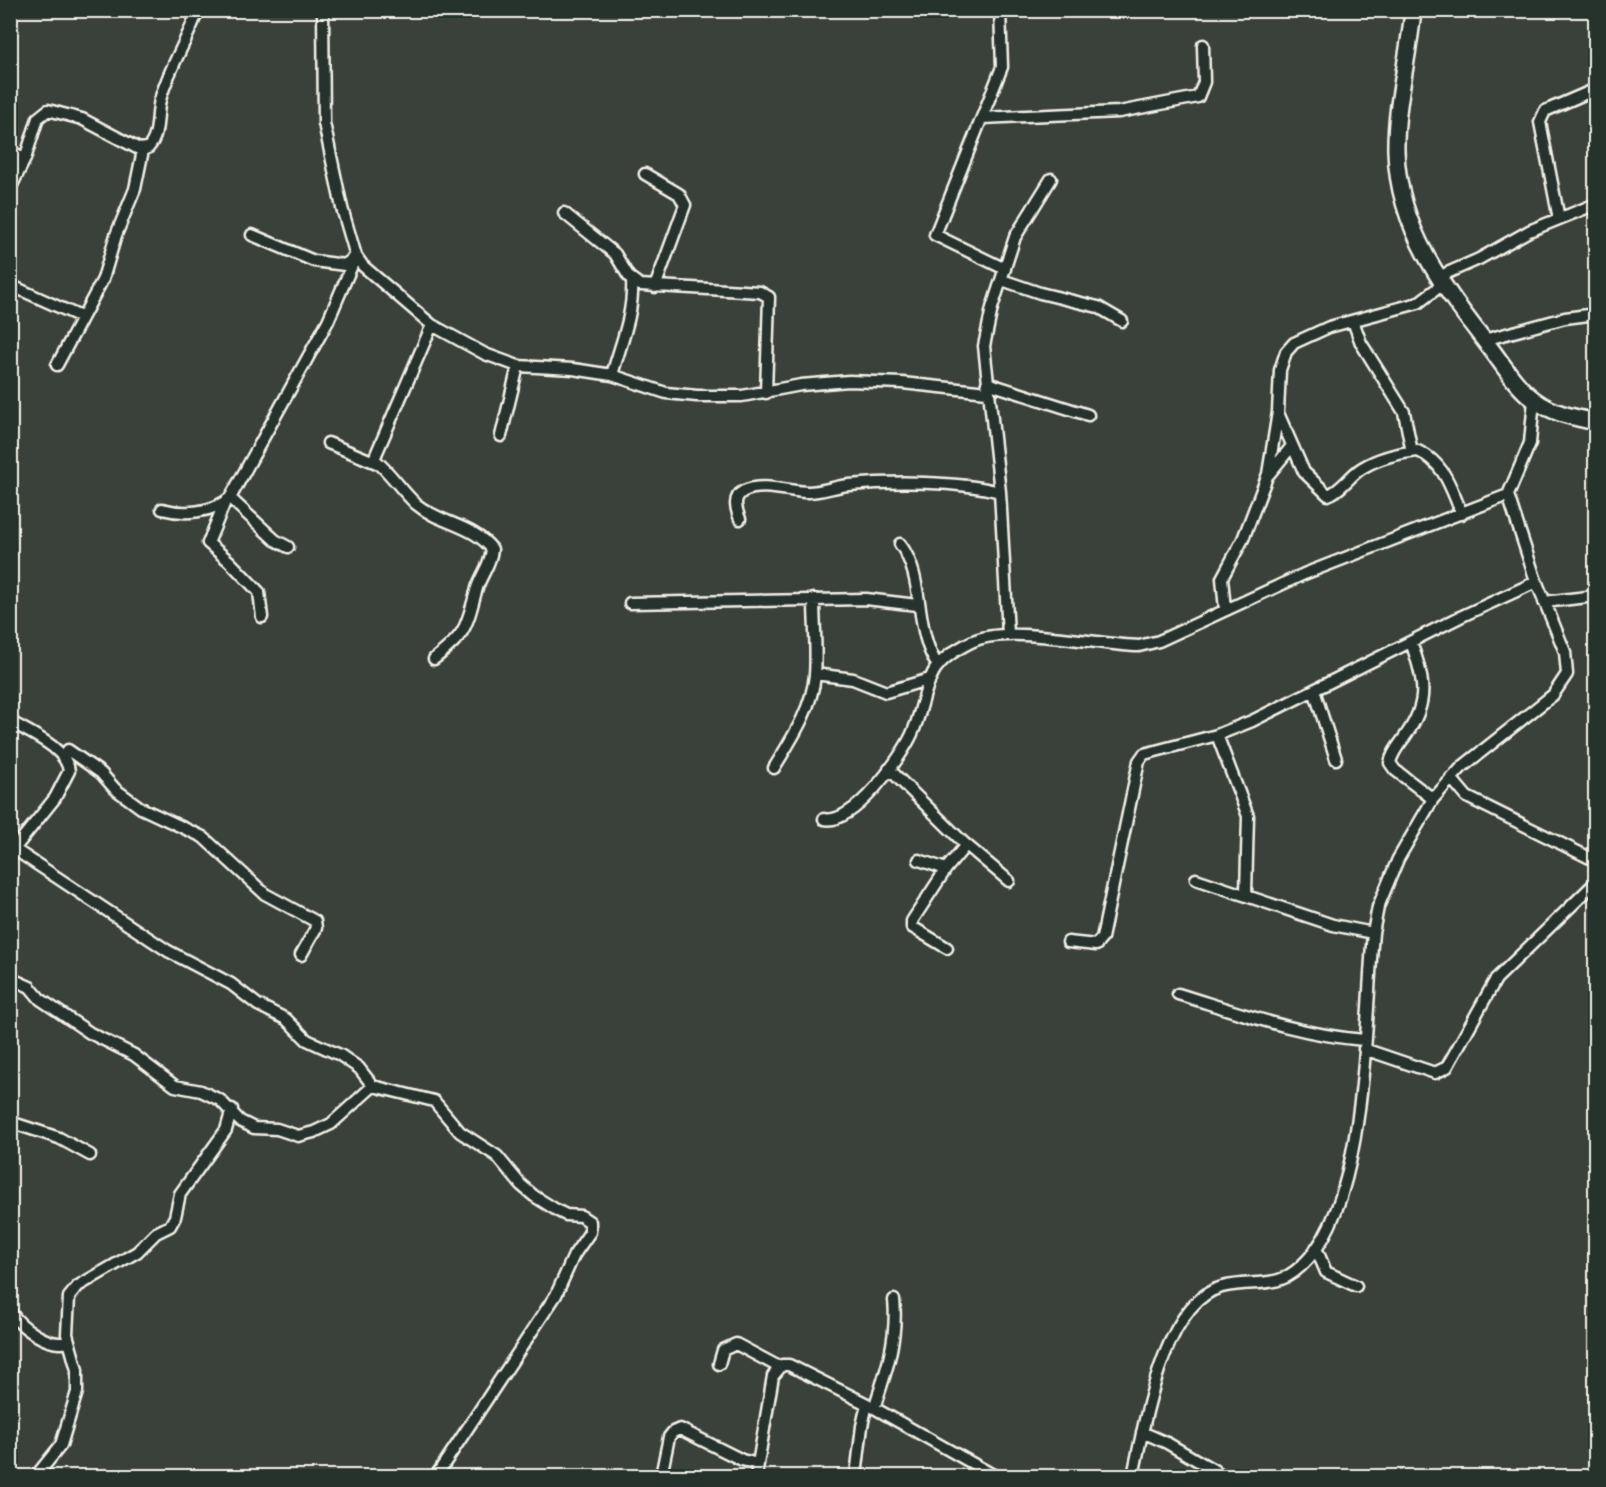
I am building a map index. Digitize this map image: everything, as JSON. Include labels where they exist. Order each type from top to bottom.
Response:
[{"type":"main road","points":[[1413,10],[1396,150],[1400,182],[1409,220],[1423,256],[1484,340],[1534,400],[1556,413],[1596,422]]},
{"type":"street","points":[[57,365],[103,279],[116,235],[135,189],[143,150],[151,145],[156,134],[160,102],[171,67],[198,10]]},
{"type":"street","points":[[323,10],[324,123],[342,208],[356,256],[363,266],[432,324],[485,354],[518,366],[573,369],[612,375],[666,393],[697,396],[765,393],[801,385],[849,381],[902,383],[987,388],[1088,414]]},
{"type":"street","points":[[1000,10],[1002,66],[935,235],[1040,293],[1098,307],[1122,321]]},
{"type":"street","points":[[982,118],[1119,112],[1198,97],[1204,82],[1203,45]]},
{"type":"street","points":[[1559,219],[1539,122],[1545,111],[1596,89]]},
{"type":"street","points":[[10,189],[25,159],[38,118],[48,110],[82,119],[143,150]]},
{"type":"street","points":[[10,151],[25,159]]},
{"type":"street","points":[[645,174],[679,194],[685,205],[655,287]]},
{"type":"street","points":[[1008,634],[1000,492],[984,346],[1015,237],[1051,179]]},
{"type":"street","points":[[1225,609],[1222,578],[1243,539],[1268,474],[1278,412],[1280,370],[1286,352],[1294,343],[1329,327],[1418,303],[1441,280],[1529,231],[1596,204]]},
{"type":"street","points":[[564,213],[615,254],[636,282],[655,287],[760,292],[769,297],[765,393]]},
{"type":"street","points":[[252,235],[314,261],[345,265],[356,256]]},
{"type":"street","points":[[262,617],[259,592],[208,543],[227,500],[328,321],[356,256]]},
{"type":"street","points":[[612,375],[626,333],[636,282]]},
{"type":"street","points":[[10,285],[81,317]]},
{"type":"street","points":[[1484,340],[1565,318],[1596,314]]},
{"type":"street","points":[[1353,321],[1361,343],[1404,412],[1412,452]]},
{"type":"street","points":[[432,324],[374,459],[417,505],[482,536],[492,549],[491,562],[478,587],[466,626],[447,649],[434,659]]},
{"type":"street","points":[[501,436],[518,366]]},
{"type":"street","points":[[1133,1476],[1142,1432],[1163,1358],[1172,1335],[1188,1312],[1203,1297],[1220,1288],[1281,1281],[1298,1269],[1316,1248],[1347,1179],[1364,1045],[1373,933],[1378,907],[1398,859],[1433,800],[1451,778],[1491,743],[1553,695],[1567,674],[1565,652],[1536,582],[1508,495],[1530,442],[1534,400]]},
{"type":"street","points":[[1278,412],[1304,472],[1328,495],[1335,493],[1361,469],[1382,459],[1418,452],[1436,461],[1446,477],[1462,514]]},
{"type":"street","points":[[328,444],[382,466]]},
{"type":"street","points":[[1268,474],[1292,446]]},
{"type":"street","points":[[740,519],[735,506],[738,496],[745,490],[762,488],[810,492],[852,485],[900,484],[983,487],[1000,492]]},
{"type":"street","points":[[824,819],[841,818],[852,811],[889,769],[912,736],[930,680],[938,666],[956,649],[974,640],[1008,634],[1139,646],[1159,641],[1304,574],[1508,495]]},
{"type":"street","points":[[162,509],[179,513],[199,511],[227,500]]},
{"type":"street","points":[[227,500],[274,540],[288,547]]},
{"type":"street","points":[[900,544],[914,569],[917,604],[927,646],[938,666]]},
{"type":"street","points":[[1068,942],[1089,946],[1096,945],[1102,938],[1139,761],[1144,754],[1217,735],[1536,582]]},
{"type":"street","points":[[1544,602],[1596,596]]},
{"type":"street","points":[[774,768],[793,737],[809,700],[815,674],[814,599]]},
{"type":"street","points":[[630,603],[866,599],[917,604]]},
{"type":"street","points":[[1411,642],[1422,672],[1424,685],[1421,710],[1417,720],[1392,755],[1390,763],[1395,770],[1433,800]]},
{"type":"street","points":[[815,674],[853,678],[886,692],[930,680]]},
{"type":"street","points":[[1314,690],[1336,759]]},
{"type":"street","points":[[10,721],[64,757],[69,771],[64,783],[12,851],[168,951],[231,984],[258,1005],[286,1019],[307,1040],[340,1054],[359,1068],[373,1086],[434,1101],[460,1132],[493,1152],[534,1196],[566,1215],[586,1218],[591,1225],[587,1237],[574,1256],[565,1280],[540,1321],[436,1476]]},
{"type":"street","points":[[1217,735],[1248,816],[1246,894]]},
{"type":"street","points":[[64,757],[68,750],[81,757],[101,773],[115,789],[141,808],[203,837],[258,889],[315,921],[316,928],[301,955]]},
{"type":"street","points":[[889,769],[966,845],[1009,881]]},
{"type":"street","points":[[1451,778],[1467,797],[1596,861]]},
{"type":"street","points":[[947,948],[921,934],[912,927],[912,921],[946,869],[966,845]]},
{"type":"street","points":[[919,860],[946,869]]},
{"type":"street","points":[[1196,879],[1333,925],[1373,933]]},
{"type":"street","points":[[1178,994],[1293,1030],[1364,1045],[1435,1073],[1441,1072],[1447,1067],[1496,979],[1596,882]]},
{"type":"street","points":[[10,978],[30,987],[40,999],[90,1034],[134,1055],[175,1086],[210,1095],[232,1109],[240,1121],[248,1126],[277,1129],[298,1136],[331,1124],[373,1086]]},
{"type":"street","points":[[36,1476],[61,1445],[72,1414],[78,1381],[68,1342],[67,1308],[73,1291],[137,1252],[156,1233],[170,1226],[175,1217],[180,1194],[226,1130],[232,1109]]},
{"type":"street","points":[[10,1122],[59,1138],[90,1155]]},
{"type":"street","points":[[1316,1248],[1326,1272],[1356,1286]]},
{"type":"street","points":[[856,1476],[861,1426],[889,1361],[896,1321],[894,1300]]},
{"type":"street","points":[[10,1311],[18,1321],[43,1338],[57,1343],[68,1342]]},
{"type":"street","points":[[719,1364],[723,1350],[736,1344],[774,1362],[779,1367]]},
{"type":"street","points":[[756,1476],[773,1376],[779,1367],[789,1365],[871,1406],[994,1476]]},
{"type":"street","points":[[661,1476],[669,1437],[673,1431],[680,1430],[742,1460],[758,1464]]},
{"type":"street","points":[[1142,1432],[1167,1443],[1224,1476]]}]
